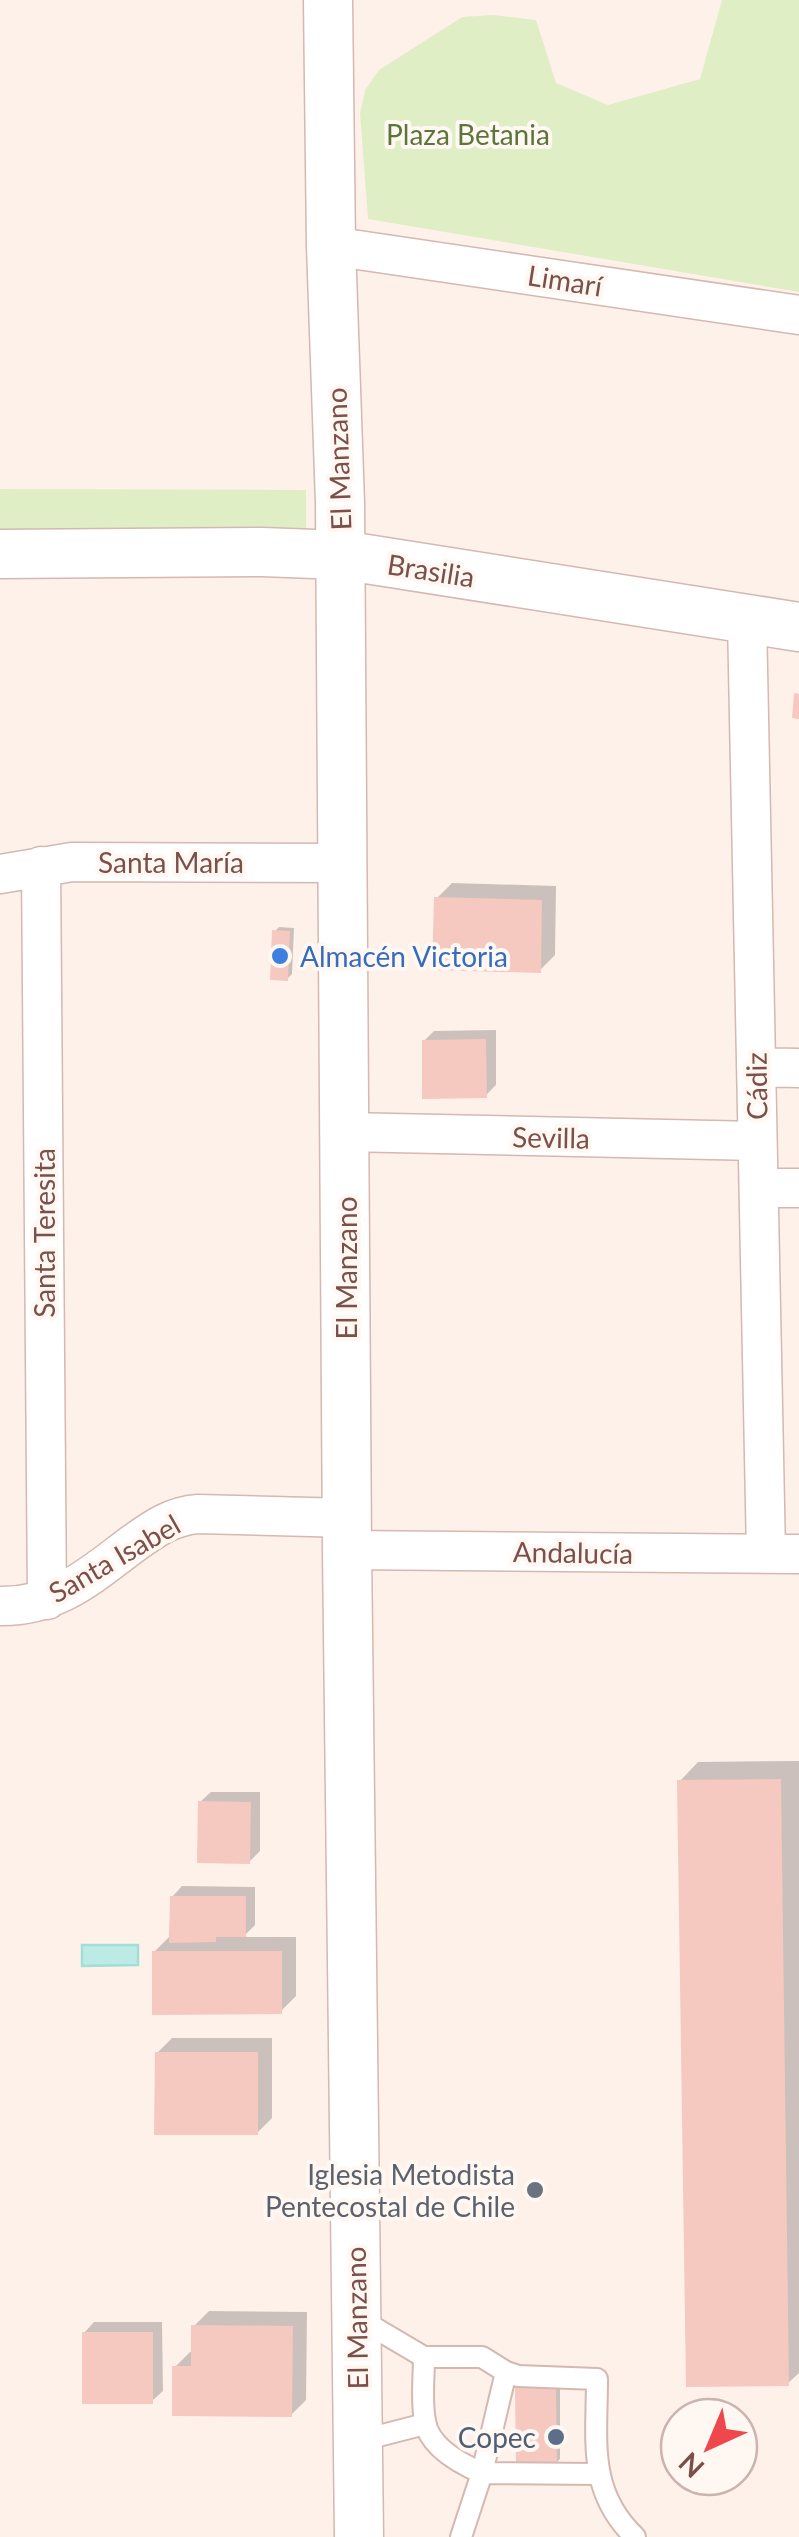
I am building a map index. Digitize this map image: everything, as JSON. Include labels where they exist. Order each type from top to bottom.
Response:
[{"type":"street","name":"El Manzano","points":[[328,0],[344,864],[360,2537]]},
{"type":"street","name":"Limarí","points":[[330,246],[799,316]]},
{"type":"street","name":"Brasilia","points":[[0,554],[340,555],[799,627]]},
{"type":"street","name":"Cádiz","points":[[747,618],[759,1188],[783,1554]]},
{"type":"street","name":"Santa María","points":[[0,874],[40,866],[100,862],[344,864]]},
{"type":"street","name":"Santa Teresita","points":[[40,866],[46,1600]]},
{"type":"street","points":[[756,1067],[799,1068]]},
{"type":"street","name":"Sevilla","points":[[345,1132],[758,1141]]},
{"type":"street","points":[[759,1188],[799,1188]]},
{"type":"street","name":"Santa Isabel","points":[[0,1606],[28,1605],[66,1592],[156,1527],[176,1517],[198,1514],[348,1534]]},
{"type":"street","name":"Andalucía","points":[[348,1534],[783,1554]]},
{"type":"lane","points":[[356,2317],[424,2357],[482,2357],[518,2376],[597,2379],[599,2474],[609,2505],[636,2537]]},
{"type":"lane","points":[[424,2357],[425,2424],[434,2441],[464,2466],[482,2473],[599,2474]]},
{"type":"lane","points":[[461,2537],[482,2473],[506,2372]]},
{"type":"lane","points":[[358,2441],[425,2424]]},
{"type":"green space","name":"Plaza Betania","points":[[722,0],[799,0],[799,292],[368,219],[360,113],[365,90],[379,70],[462,17],[494,15],[536,20],[556,83],[608,105],[700,79]]},
{"type":"green space","points":[[0,489],[306,490],[306,532],[0,532]]},
{"type":"water","points":[[82,1945],[138,1945],[138,1965],[82,1966]]},
{"type":"building","points":[[794,693],[799,694],[799,719],[792,718]]},
{"type":"building","points":[[434,897],[542,900],[541,973],[432,970]]},
{"type":"building","name":"Almacén Victoria","points":[[272,930],[290,931],[288,981],[270,980]]},
{"type":"building","points":[[486,1039],[487,1098],[422,1099],[422,1040]]},
{"type":"building","points":[[781,1779],[789,2386],[686,2387],[677,1780]]},
{"type":"building","points":[[198,1801],[251,1802],[250,1864],[197,1863]]},
{"type":"building","points":[[170,1896],[246,1896],[246,1937],[169,1943]]},
{"type":"building","points":[[152,1951],[282,1951],[282,2014],[152,2015]]},
{"type":"building","points":[[155,2052],[258,2052],[258,2135],[154,2135]]},
{"type":"building","points":[[191,2325],[293,2326],[292,2417],[172,2416],[172,2366],[191,2366]]},
{"type":"building","points":[[82,2332],[153,2332],[153,2404],[82,2404]]},
{"type":"building","points":[[515,2388],[556,2388],[557,2466],[516,2466]]},
{"type":"place","name":"Almacén Victoria","points":[[280,956]]},
{"type":"place","name":"Iglesia Metodista Pentecostal de Chile","points":[[535,2190]]},
{"type":"place","name":"Copec","points":[[556,2437]]}]
